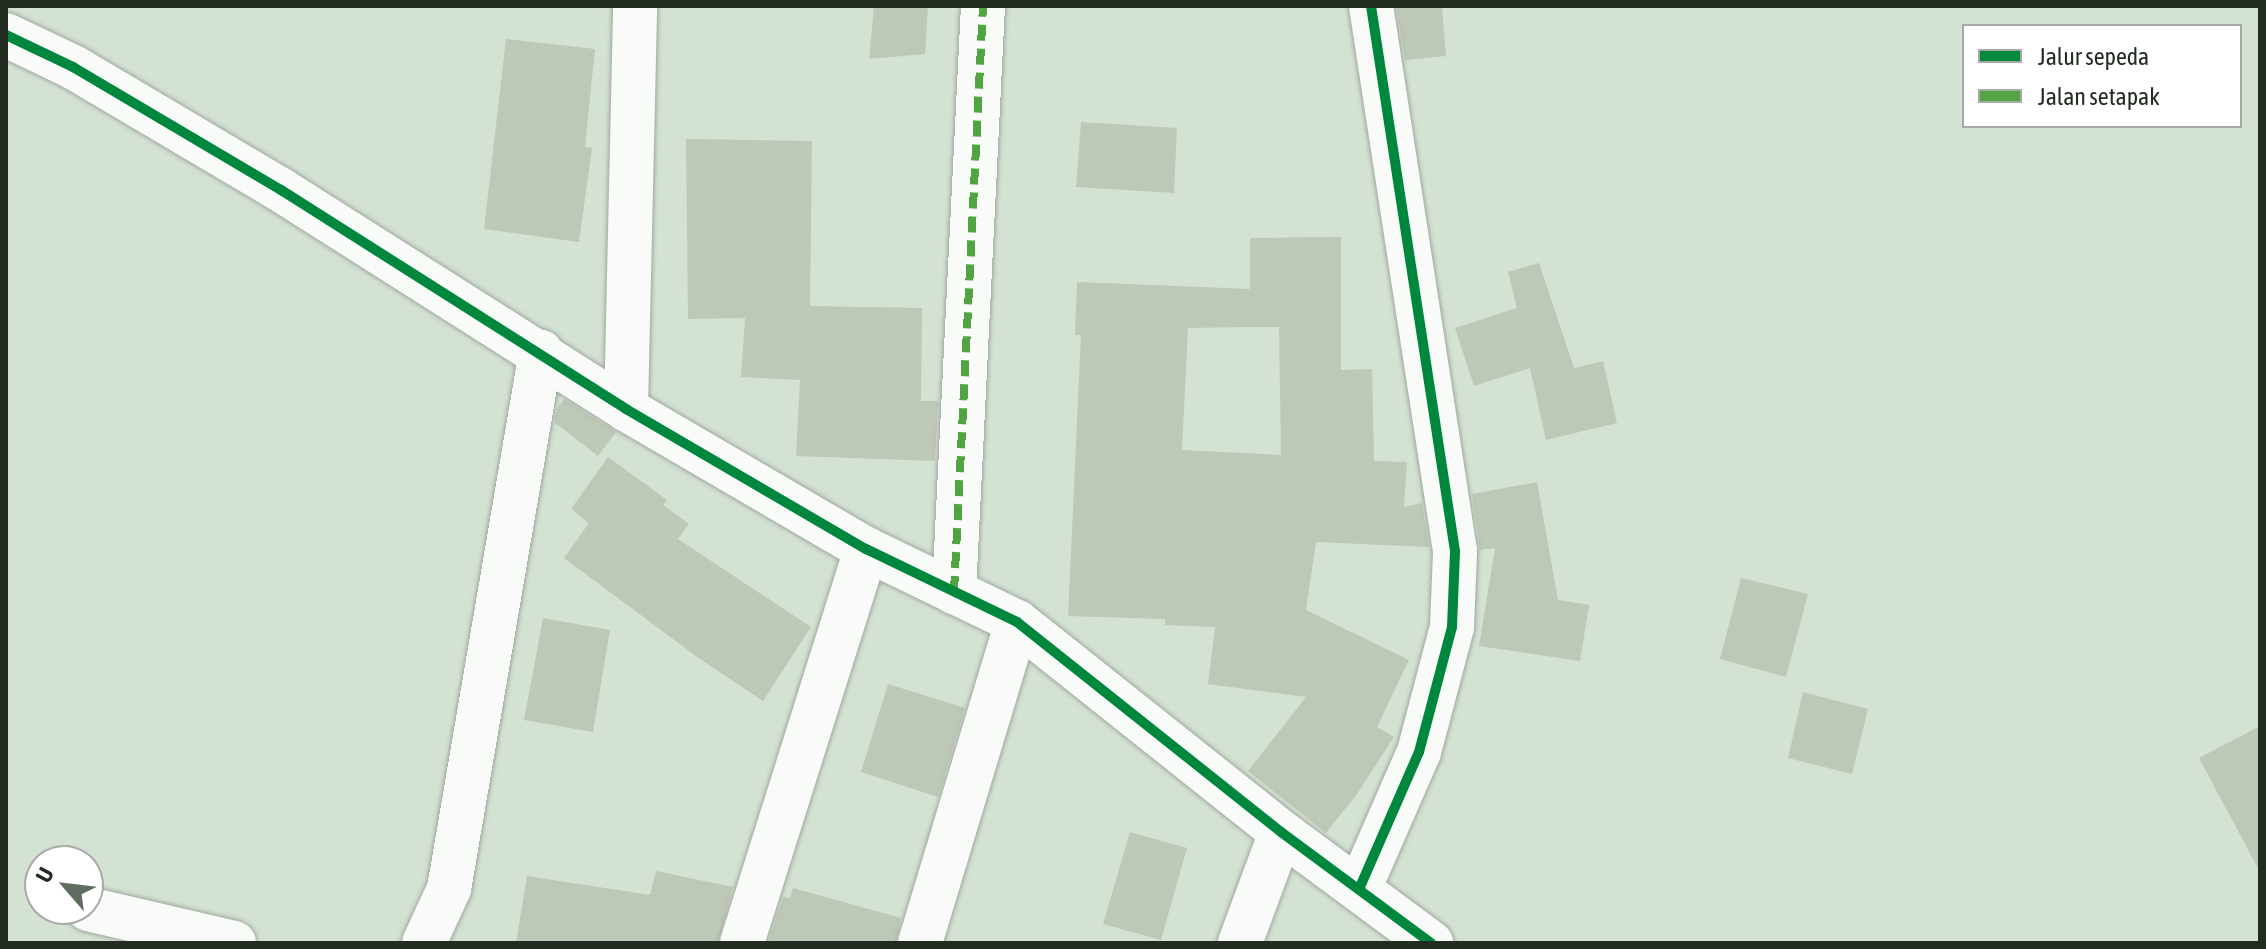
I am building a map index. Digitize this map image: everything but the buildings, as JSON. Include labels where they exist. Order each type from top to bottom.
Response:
[{"type":"street","points":[[626,409],[635,6]]},
{"type":"street","points":[[954,592],[983,6]]},
{"type":"street","points":[[1360,887],[1419,752],[1452,627],[1455,551],[1371,6]]},
{"type":"street","points":[[6,35],[99,83],[541,352],[626,409],[866,549],[1017,622],[1281,832],[1360,887],[1431,943]]},
{"type":"street","points":[[424,943],[449,889],[541,352]]},
{"type":"street","points":[[742,943],[866,549]]},
{"type":"street","points":[[920,943],[1017,622]]},
{"type":"street","points":[[1240,943],[1281,832]]},
{"type":"street","points":[[104,913],[234,943]]},
{"type":"marked path","points":[[954,592],[983,6]]},
{"type":"cycle path","points":[[1360,887],[1419,752],[1452,627],[1455,551],[1371,6]]},
{"type":"cycle path","points":[[6,35],[73,67],[281,190],[626,409],[866,549],[1017,622],[1281,832],[1431,943]]}]
